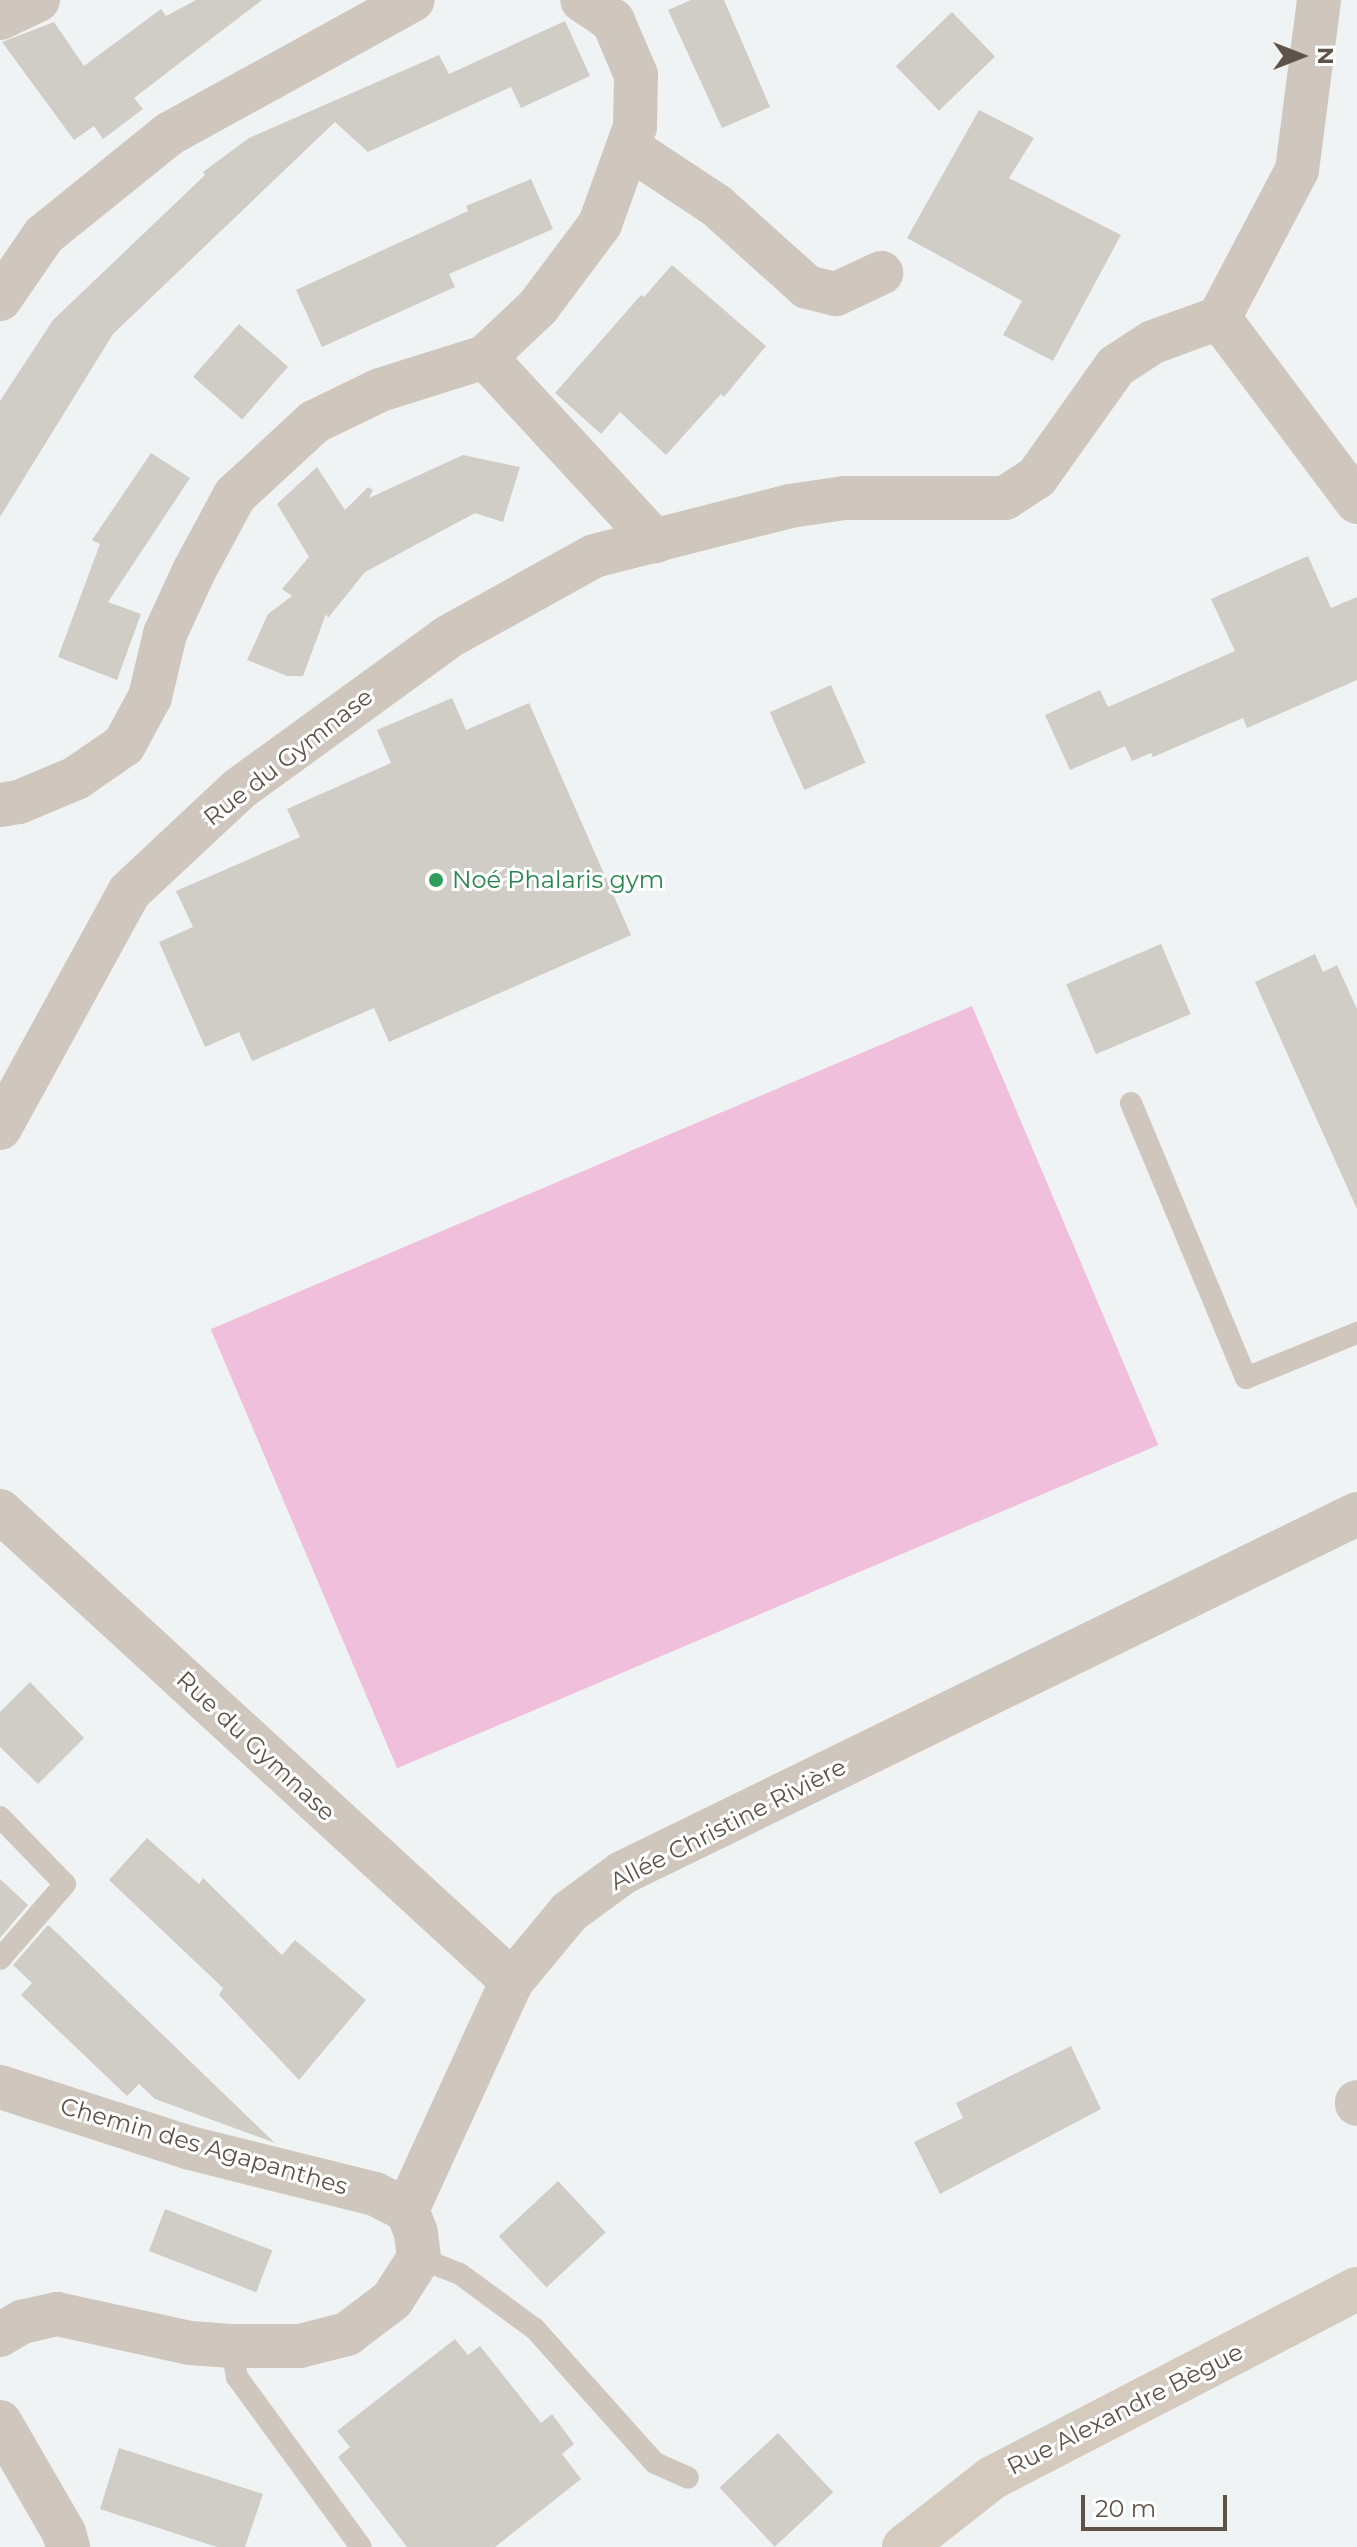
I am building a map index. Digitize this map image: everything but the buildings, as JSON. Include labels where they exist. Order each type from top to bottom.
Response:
[{"type":"main road","name":"Rue Alexandre Bègue","points":[[904,2547],[992,2478],[1357,2289]]},
{"type":"street","points":[[0,18],[38,0]]},
{"type":"street","points":[[0,299],[44,235],[169,134],[413,0]]},
{"type":"street","points":[[0,805],[19,802],[76,778],[124,745],[150,697],[165,634],[194,571],[235,495],[314,422],[380,390],[485,357],[538,307],[600,224],[635,127],[636,75],[613,21],[582,0]]},
{"type":"street","points":[[1319,0],[1297,170],[1219,318],[1357,502]]},
{"type":"street","points":[[628,147],[717,206],[807,287],[836,294],[881,273]]},
{"type":"street","name":"Rue du Gymnase","points":[[0,1128],[129,892],[239,789],[448,637],[594,556],[790,506],[844,498],[1005,498],[1037,477],[1116,366],[1153,342],[1219,318]]},
{"type":"street","points":[[485,357],[655,541]]},
{"type":"street","name":"Rue du Gymnase","points":[[0,1511],[512,1981]]},
{"type":"street","name":"Allée Christine Rivière","points":[[407,2210],[512,1981],[569,1912],[622,1873],[1357,1514]]},
{"type":"street","name":"Chemin des Agapanthes","points":[[0,2087],[190,2148],[375,2194],[407,2210]]},
{"type":"street","points":[[0,2335],[22,2322],[57,2314],[190,2343],[231,2346],[300,2346],[347,2334],[392,2300],[419,2258],[416,2233],[407,2210]]},
{"type":"street","points":[[0,2422],[64,2533],[68,2547]]},
{"type":"lane","points":[[1131,1103],[1246,1378],[1357,1333]]},
{"type":"lane","points":[[0,1817],[65,1884],[0,1959]]},
{"type":"lane","points":[[419,2258],[460,2274],[535,2329],[655,2463],[688,2478]]},
{"type":"lane","points":[[231,2346],[237,2377],[361,2547]]},
{"type":"shaded area","points":[[972,1006],[1158,1445],[397,1768],[211,1329]]},
{"type":"place","name":"Noé Phalaris gym","points":[[436,880]]}]
